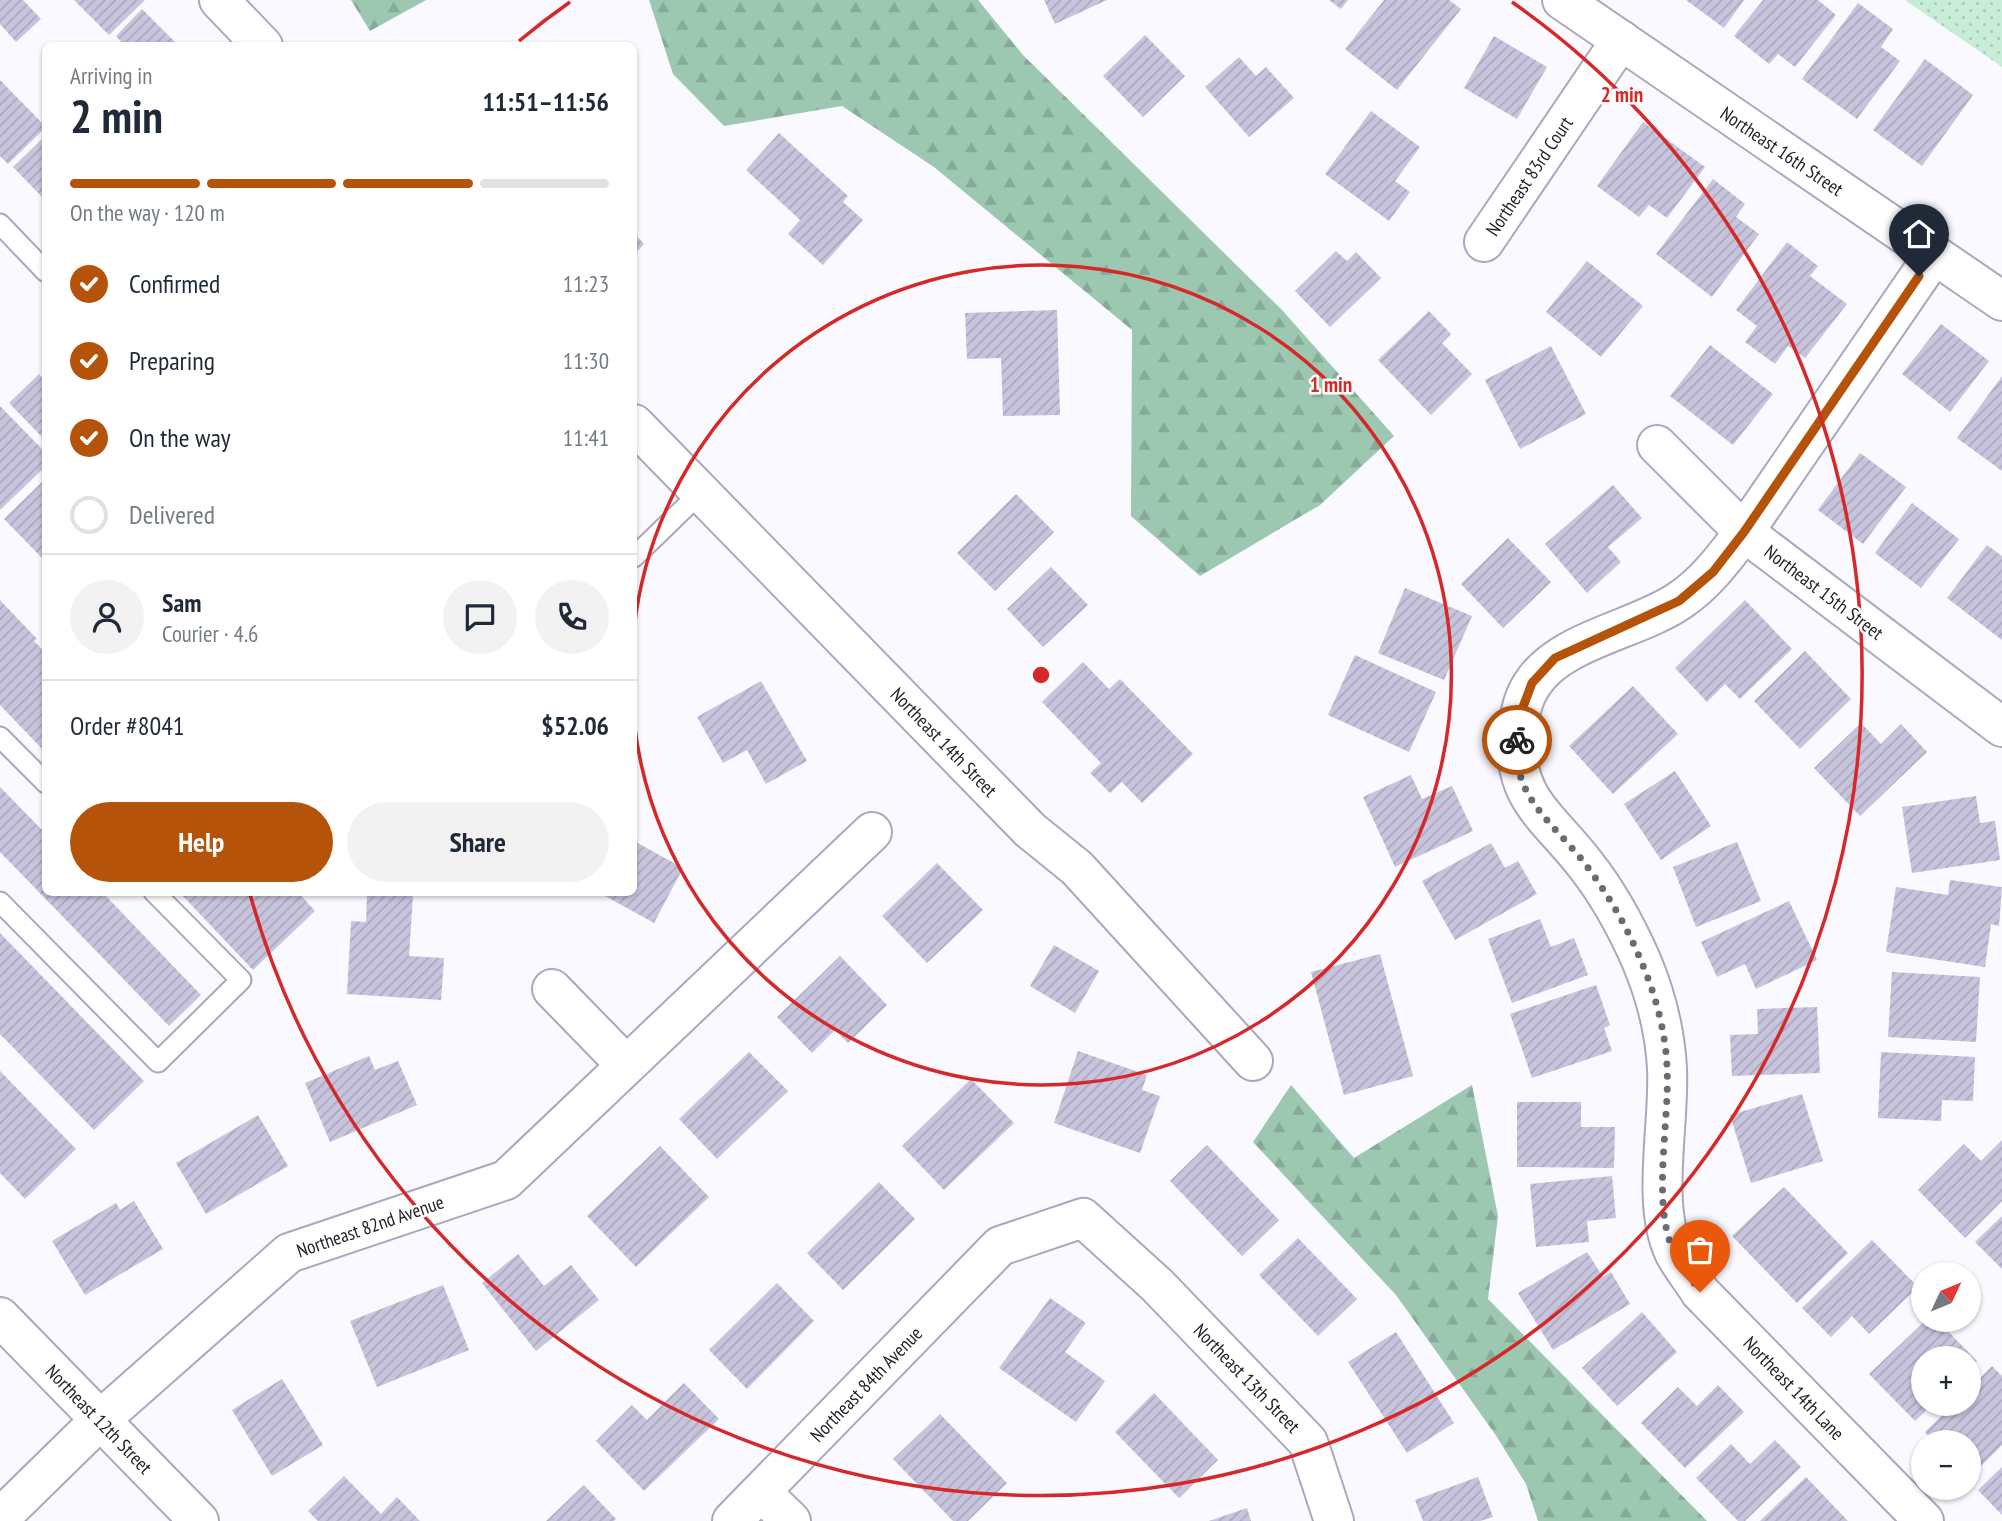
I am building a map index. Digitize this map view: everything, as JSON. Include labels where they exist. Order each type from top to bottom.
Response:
[{"type":"street","points":[[219,0],[259,42]]},
{"type":"street","name":"Northeast 16th Street","points":[[1562,0],[2002,301]]},
{"type":"street","name":"Northeast 83rd Court","points":[[1484,242],[1621,40]]},
{"type":"street","points":[[1744,532],[1934,255]]},
{"type":"street","name":"Northeast 14th Street","points":[[637,427],[1030,830],[1077,868],[1253,1061]]},
{"type":"street","name":"Northeast 15th Street","points":[[1657,445],[1744,532],[2002,727]]},
{"type":"street","name":"Northeast 14th Lane","points":[[1744,532],[1713,572],[1679,601],[1555,658],[1532,683],[1520,715],[1515,755],[1524,788],[1543,816],[1585,864],[1615,908],[1642,962],[1659,1015],[1667,1068],[1663,1207],[1673,1251],[1700,1292],[1924,1521]]},
{"type":"street","name":"Northeast 82nd Avenue","points":[[0,1518],[100,1420],[289,1253],[506,1180],[872,832]]},
{"type":"street","points":[[552,989],[626,1065]]},
{"type":"street","name":"Northeast 13th Street","points":[[1000,1246],[1083,1218],[1157,1284],[1308,1443],[1334,1521]]},
{"type":"street","name":"Northeast 84th Avenue","points":[[732,1521],[1000,1246]]},
{"type":"street","name":"Northeast 12th Street","points":[[0,1317],[199,1521]]},
{"type":"street","points":[[761,1492],[791,1521]]},
{"type":"lane","points":[[0,224],[42,268]]},
{"type":"lane","points":[[637,554],[701,493]]},
{"type":"lane","points":[[4,748],[42,780]]},
{"type":"lane","points":[[0,902],[158,1062],[241,980],[158,896]]},
{"type":"green space","points":[[351,0],[426,0],[370,31]]},
{"type":"green space","points":[[649,0],[978,0],[1023,55],[1282,310],[1394,436],[1320,505],[1200,576],[1131,516],[1132,330],[934,167],[842,106],[724,126],[673,74]]},
{"type":"green space","points":[[1905,0],[2002,0],[2002,67]]},
{"type":"green space","points":[[1291,1085],[1354,1158],[1472,1085],[1498,1216],[1488,1299],[1707,1521],[1538,1521],[1526,1484],[1495,1434],[1396,1295],[1253,1142]]},
{"type":"building","points":[[0,0],[23,0],[41,19],[16,42],[0,24]]},
{"type":"building","points":[[74,0],[145,0],[109,35]]},
{"type":"building","points":[[1044,0],[1107,0],[1055,24]]},
{"type":"building","points":[[1329,0],[1348,0],[1341,9]]},
{"type":"building","points":[[1384,0],[1449,0],[1461,9],[1397,90],[1345,49]]},
{"type":"building","points":[[1686,0],[1744,0],[1724,28]]},
{"type":"building","points":[[1763,0],[1818,0],[1836,15],[1795,67],[1778,54],[1769,64],[1734,36]]},
{"type":"building","points":[[1858,3],[1893,29],[1881,47],[1900,61],[1857,119],[1802,79]]},
{"type":"building","points":[[142,9],[175,42],[121,42],[116,36]]},
{"type":"building","points":[[1145,35],[1185,76],[1143,117],[1103,76]]},
{"type":"building","points":[[1494,36],[1547,67],[1517,119],[1464,88]]},
{"type":"building","points":[[1239,57],[1256,76],[1266,67],[1294,98],[1249,137],[1205,87]]},
{"type":"building","points":[[1925,59],[1973,95],[1922,166],[1873,130]]},
{"type":"building","points":[[0,80],[42,123],[42,131],[8,164],[0,156]]},
{"type":"building","points":[[1371,111],[1420,147],[1395,181],[1410,192],[1389,221],[1325,174]]},
{"type":"building","points":[[1643,122],[1705,167],[1667,218],[1649,205],[1639,217],[1597,186]]},
{"type":"building","points":[[779,133],[848,196],[843,202],[863,220],[823,265],[788,234],[800,220],[746,170]]},
{"type":"building","points":[[42,139],[42,197],[13,167]]},
{"type":"building","points":[[1713,179],[1745,204],[1736,217],[1759,234],[1712,297],[1656,254]]},
{"type":"building","points":[[637,236],[644,244],[637,252]]},
{"type":"building","points":[[1787,242],[1818,266],[1810,276],[1847,304],[1805,358],[1788,346],[1775,364],[1745,342],[1757,326],[1736,310]]},
{"type":"building","points":[[1336,251],[1347,261],[1356,252],[1381,278],[1330,327],[1295,291]]},
{"type":"building","points":[[1587,261],[1643,306],[1601,357],[1546,312]]},
{"type":"building","points":[[1057,310],[1060,415],[1003,416],[1001,358],[967,359],[965,313]]},
{"type":"building","points":[[1429,311],[1451,334],[1442,343],[1472,374],[1431,415],[1378,360]]},
{"type":"building","points":[[1941,324],[1989,361],[1950,412],[1902,374]]},
{"type":"building","points":[[1710,345],[1773,394],[1733,445],[1670,396]]},
{"type":"building","points":[[1551,346],[1586,414],[1520,449],[1485,380]]},
{"type":"building","points":[[39,374],[42,377],[42,437],[9,403]]},
{"type":"building","points":[[2002,376],[2002,471],[1957,438]]},
{"type":"building","points":[[0,406],[42,449],[42,470],[0,510]]},
{"type":"building","points":[[1860,453],[1906,487],[1863,544],[1818,510]]},
{"type":"building","points":[[42,482],[42,558],[4,519]]},
{"type":"building","points":[[1613,485],[1642,518],[1608,547],[1621,562],[1587,593],[1545,544]]},
{"type":"building","points":[[1016,494],[1054,532],[995,591],[957,553]]},
{"type":"building","points":[[1912,503],[1959,539],[1921,588],[1875,553]]},
{"type":"building","points":[[1508,538],[1551,582],[1503,628],[1461,584]]},
{"type":"building","points":[[1987,545],[2002,556],[2002,640],[1947,598]]},
{"type":"building","points":[[1051,567],[1088,605],[1043,647],[1007,609]]},
{"type":"building","points":[[1405,588],[1472,616],[1444,680],[1378,653]]},
{"type":"building","points":[[0,600],[37,639],[34,641],[42,649],[42,749],[0,705]]},
{"type":"building","points":[[1745,600],[1792,649],[1740,699],[1725,684],[1707,702],[1675,668]]},
{"type":"building","points":[[1805,651],[1851,699],[1800,749],[1754,701]]},
{"type":"building","points":[[1355,655],[1436,692],[1409,752],[1328,715]]},
{"type":"building","points":[[1083,662],[1109,689],[1120,679],[1193,754],[1142,803],[1122,782],[1110,793],[1090,773],[1101,763],[1042,702]]},
{"type":"building","points":[[761,681],[807,761],[766,784],[747,750],[723,763],[697,717]]},
{"type":"building","points":[[1633,686],[1678,734],[1613,794],[1569,746]]},
{"type":"building","points":[[1861,723],[1881,744],[1901,724],[1927,752],[1860,816],[1814,768]]},
{"type":"building","points":[[1675,771],[1711,826],[1661,860],[1624,804]]},
{"type":"building","points":[[1411,775],[1422,799],[1452,786],[1473,831],[1395,867],[1363,797]]},
{"type":"building","points":[[0,787],[42,830],[42,895],[0,852]]},
{"type":"building","points":[[1976,796],[1980,823],[1995,821],[2000,860],[1912,873],[1902,807]]},
{"type":"building","points":[[1737,842],[1761,901],[1696,927],[1673,867]]},
{"type":"building","points":[[637,843],[683,868],[654,923],[605,896],[637,896]]},
{"type":"building","points":[[1491,843],[1505,868],[1518,861],[1537,894],[1455,940],[1422,881]]},
{"type":"building","points":[[937,863],[983,910],[927,963],[882,916]]},
{"type":"building","points":[[1950,880],[2002,887],[1999,926],[1991,924],[1985,967],[1886,952],[1896,887],[1948,895]]},
{"type":"building","points":[[43,896],[106,896],[201,995],[169,1026]]},
{"type":"building","points":[[183,896],[302,896],[315,911],[253,970]]},
{"type":"building","points":[[367,896],[413,896],[409,956],[444,958],[441,1000],[347,994],[351,921],[366,922]]},
{"type":"building","points":[[1789,901],[1817,960],[1756,989],[1745,964],[1717,977],[1701,942]]},
{"type":"building","points":[[1540,919],[1551,947],[1574,938],[1588,975],[1512,1003],[1488,939]]},
{"type":"building","points":[[0,933],[144,1081],[94,1130],[0,1034]]},
{"type":"building","points":[[1054,945],[1099,971],[1075,1013],[1030,986]]},
{"type":"building","points":[[1380,954],[1413,1076],[1344,1095],[1311,972]]},
{"type":"building","points":[[840,956],[887,1005],[848,1043],[835,1030],[812,1053],[777,1017]]},
{"type":"building","points":[[1892,972],[1980,977],[1976,1042],[1888,1037]]},
{"type":"building","points":[[1596,985],[1610,1025],[1604,1028],[1612,1051],[1532,1078],[1510,1014]]},
{"type":"building","points":[[1817,1007],[1820,1073],[1732,1076],[1730,1035],[1758,1034],[1757,1009]]},
{"type":"building","points":[[1078,1051],[1147,1075],[1142,1090],[1160,1096],[1140,1153],[1054,1123]]},
{"type":"building","points":[[749,1052],[788,1091],[717,1159],[679,1119]]},
{"type":"building","points":[[1881,1052],[1975,1057],[1973,1101],[1942,1100],[1941,1121],[1878,1118]]},
{"type":"building","points":[[369,1056],[375,1070],[398,1061],[417,1105],[330,1142],[305,1083]]},
{"type":"building","points":[[0,1071],[76,1149],[25,1199],[0,1173]]},
{"type":"building","points":[[971,1079],[1014,1123],[944,1190],[902,1146]]},
{"type":"building","points":[[1802,1094],[1823,1161],[1751,1183],[1730,1115]]},
{"type":"building","points":[[1517,1102],[1581,1102],[1581,1127],[1615,1127],[1614,1168],[1517,1167]]},
{"type":"building","points":[[258,1115],[288,1166],[206,1214],[176,1163]]},
{"type":"building","points":[[2002,1140],[2002,1201],[1965,1238],[1918,1190],[1964,1144],[1981,1161]]},
{"type":"building","points":[[1207,1145],[1279,1220],[1242,1256],[1170,1181]]},
{"type":"building","points":[[660,1146],[709,1197],[636,1267],[587,1216]]},
{"type":"building","points":[[1612,1176],[1616,1218],[1587,1221],[1589,1242],[1536,1247],[1530,1184]]},
{"type":"building","points":[[879,1182],[915,1219],[843,1290],[807,1253]]},
{"type":"building","points":[[1784,1187],[1848,1253],[1797,1303],[1732,1236]]},
{"type":"building","points":[[134,1201],[163,1249],[85,1295],[52,1241],[116,1203],[120,1210]]},
{"type":"building","points":[[2002,1216],[2002,1269],[1975,1242]]},
{"type":"building","points":[[1298,1238],[1357,1299],[1318,1336],[1259,1275]]},
{"type":"building","points":[[1872,1240],[1911,1280],[1911,1294],[1869,1334],[1852,1316],[1831,1337],[1802,1308]]},
{"type":"building","points":[[1587,1252],[1603,1277],[1611,1272],[1630,1304],[1553,1350],[1518,1293]]},
{"type":"building","points":[[518,1254],[544,1286],[571,1265],[599,1300],[536,1351],[482,1283]]},
{"type":"building","points":[[777,1283],[814,1321],[747,1389],[709,1350]]},
{"type":"building","points":[[443,1285],[469,1350],[377,1387],[350,1321]]},
{"type":"building","points":[[1050,1298],[1086,1323],[1065,1352],[1105,1381],[1076,1422],[999,1368]]},
{"type":"building","points":[[1642,1312],[1677,1352],[1617,1406],[1582,1368]]},
{"type":"building","points":[[1396,1332],[1454,1423],[1407,1453],[1348,1362]]},
{"type":"building","points":[[1913,1332],[1949,1332],[1962,1346],[1911,1346],[1911,1416],[1920,1416],[1915,1421],[1869,1374]]},
{"type":"building","points":[[1992,1366],[2002,1376],[2002,1445],[1981,1466],[1981,1430],[1927,1430],[1942,1416],[1981,1416],[1981,1377]]},
{"type":"building","points":[[282,1379],[323,1445],[272,1476],[232,1410]]},
{"type":"building","points":[[684,1383],[719,1419],[644,1491],[596,1441],[632,1405],[647,1420]]},
{"type":"building","points":[[1718,1385],[1744,1412],[1685,1468],[1641,1423],[1678,1387],[1697,1406]]},
{"type":"building","points":[[1154,1393],[1218,1460],[1179,1498],[1115,1432]]},
{"type":"building","points":[[940,1414],[1007,1483],[968,1521],[953,1521],[893,1459]]},
{"type":"building","points":[[1775,1440],[1801,1467],[1745,1521],[1738,1521],[1696,1478],[1731,1444],[1750,1464]]},
{"type":"building","points":[[2002,1467],[2002,1515],[1981,1493],[1981,1487]]},
{"type":"building","points":[[344,1476],[381,1514],[397,1497],[420,1521],[318,1521],[308,1511]]},
{"type":"building","points":[[1478,1477],[1493,1517],[1480,1521],[1423,1521],[1415,1500]]},
{"type":"building","points":[[1806,1477],[1848,1521],[1760,1521]]},
{"type":"building","points":[[584,1485],[616,1519],[614,1521],[546,1521]]},
{"type":"building","points":[[1247,1508],[1251,1521],[1209,1521]]},
{"type":"way so far","points":[[1517,740],[1515,755],[1524,788],[1543,816],[1585,864],[1615,908],[1642,962],[1659,1015],[1667,1068],[1663,1207],[1673,1251],[1700,1292]]},
{"type":"route","points":[[1517,740],[1520,715],[1532,683],[1555,658],[1679,601],[1713,572],[1744,532],[1919,276]]}]
